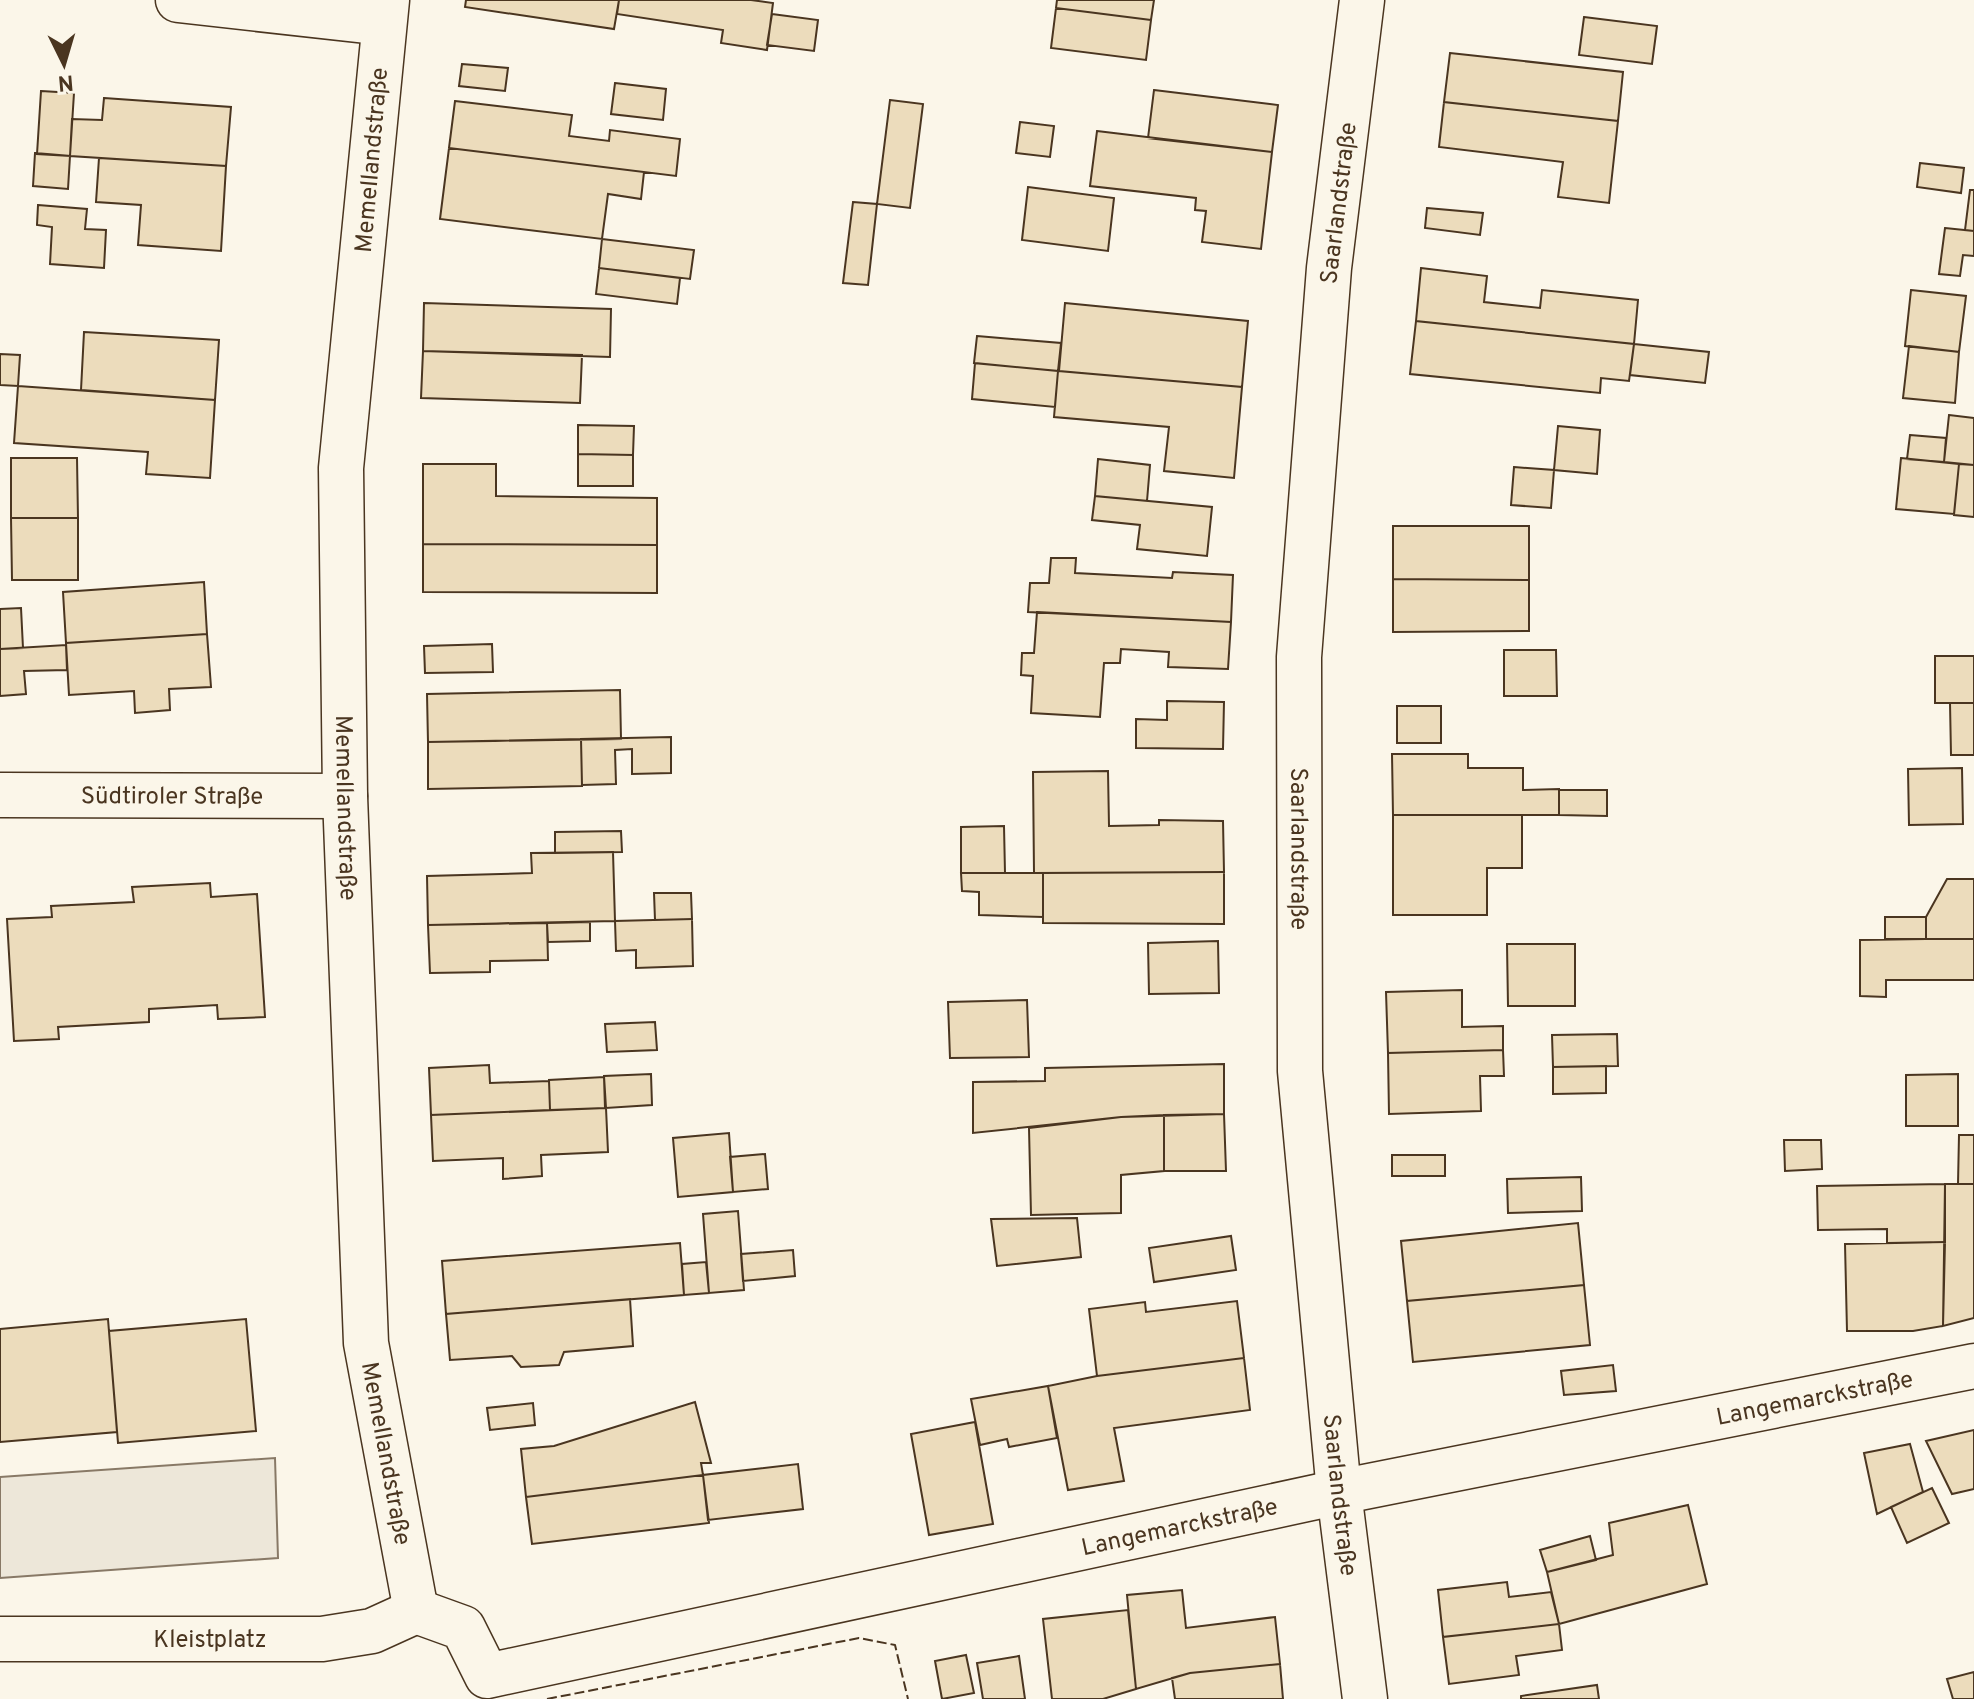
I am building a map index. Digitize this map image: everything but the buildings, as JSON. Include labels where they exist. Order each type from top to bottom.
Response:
[{"type":"street","points":[[178,0],[385,12]]},
{"type":"street","name":"Saarlandstraße","points":[[1362,0],[1329,268],[1299,657],[1300,1071],[1339,1492],[1365,1699]]},
{"type":"street","name":"Memellandstraße","points":[[385,12],[341,468],[345,796],[366,1343],[416,1611]]},
{"type":"street","name":"Südtiroler Straße","points":[[0,795],[345,796]]},
{"type":"street","name":"Langemarckstraße","points":[[416,1611],[463,1628],[489,1687],[1339,1492],[1974,1366]]},
{"type":"street","name":"Kleistplatz","points":[[0,1639],[322,1639],[372,1631],[416,1611]]},
{"type":"shaded area","points":[[275,1458],[278,1558],[0,1578],[0,1477]]},
{"type":"fence","points":[[547,1699],[859,1638],[895,1645],[908,1699]]}]
